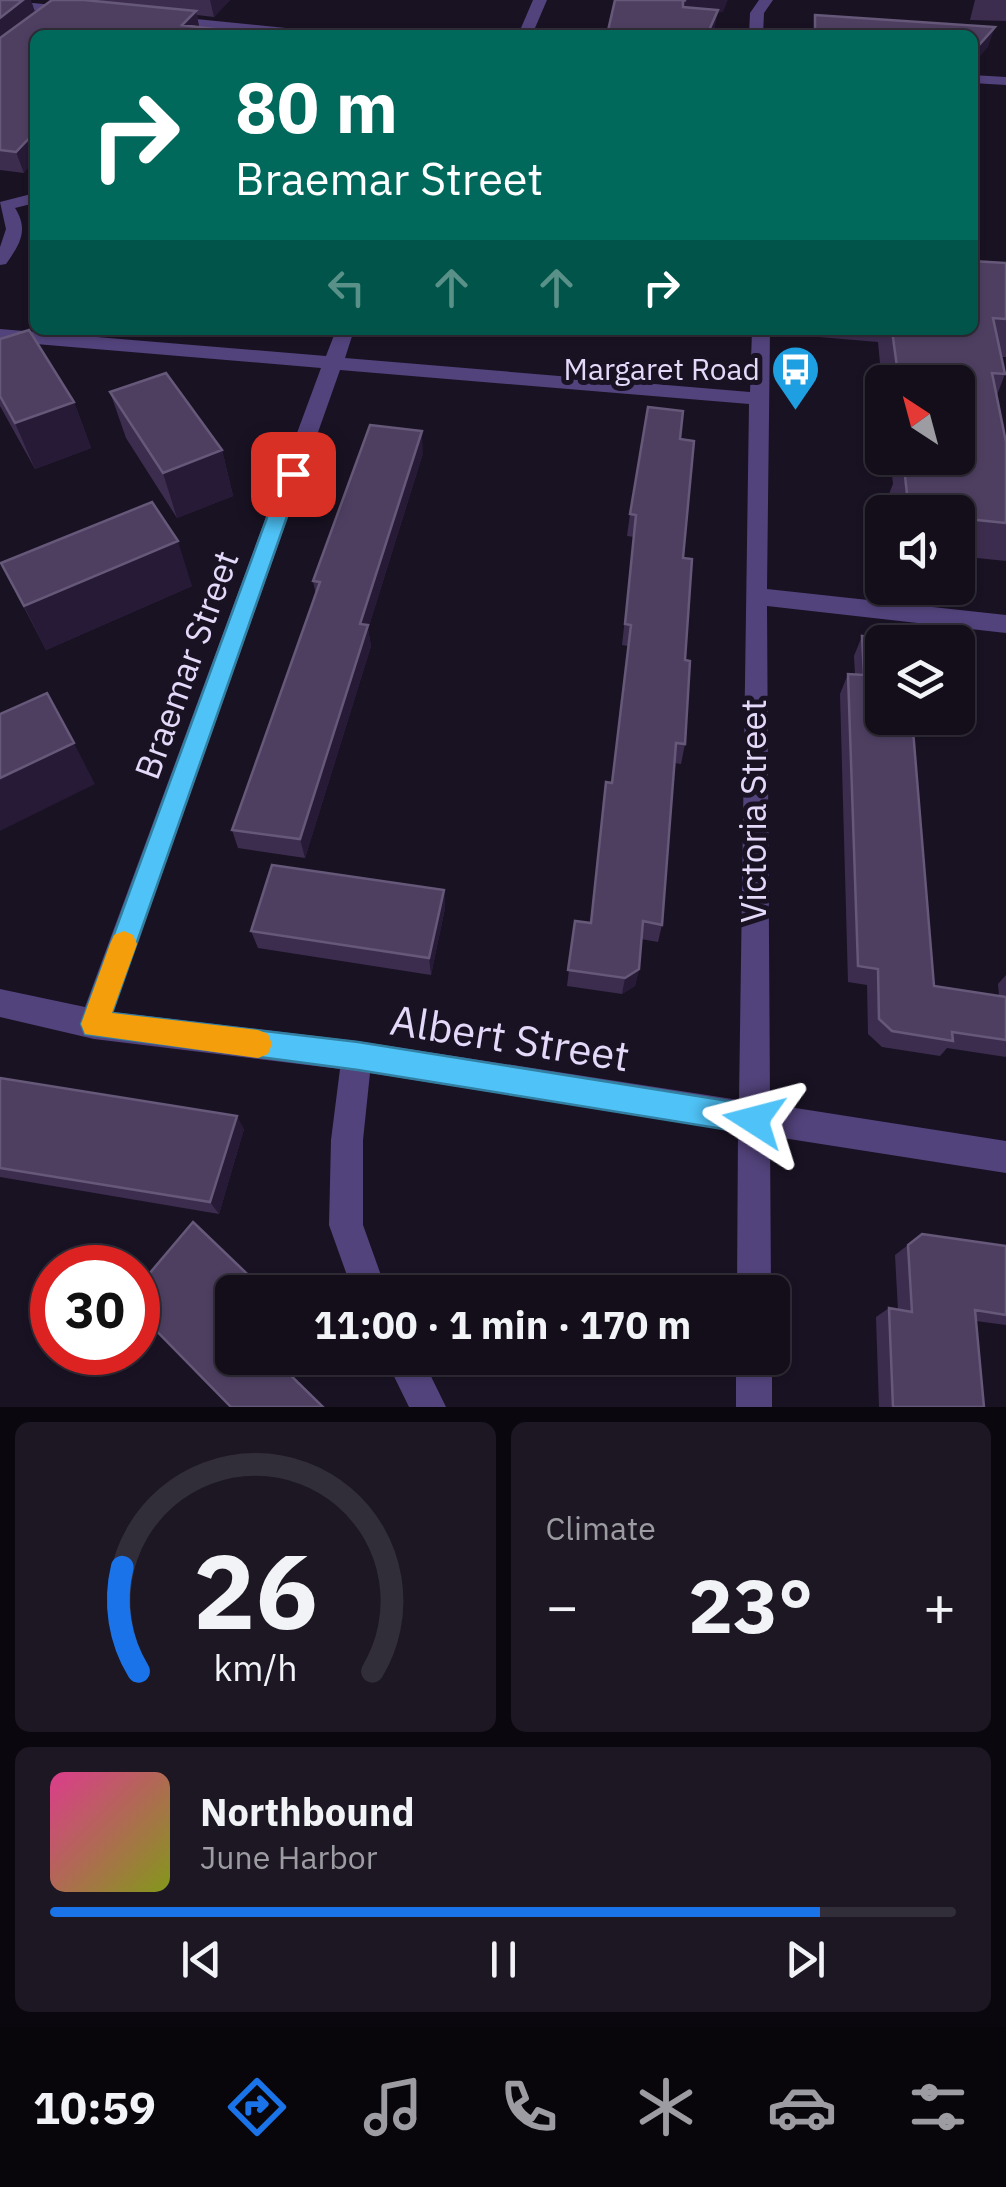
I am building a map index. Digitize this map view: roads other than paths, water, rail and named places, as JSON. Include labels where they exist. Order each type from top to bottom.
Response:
[{"type":"street","points":[[527,30],[540,0]]},
{"type":"street","points":[[756,30],[757,13],[766,0]]},
{"type":"street","points":[[0,3],[63,4],[97,13]]},
{"type":"street","points":[[43,20],[63,4]]},
{"type":"street","points":[[156,19],[265,30]]},
{"type":"street","points":[[978,79],[1006,81]]},
{"type":"street","points":[[0,260],[15,239],[16,220],[3,207],[30,199]]},
{"type":"street","points":[[0,335],[760,398]]},
{"type":"street","name":"Braemar Street","points":[[94,1024],[343,335]]},
{"type":"street","name":"Victoria Street","points":[[754,1275],[755,596],[761,335]]},
{"type":"street","points":[[755,596],[1006,624]]},
{"type":"street","name":"Albert Street","points":[[0,1003],[94,1024],[358,1056],[1006,1156]]},
{"type":"street","points":[[358,1056],[346,1140],[346,1225],[364,1275]]},
{"type":"street","points":[[412,1375],[428,1407]]},
{"type":"street","points":[[754,1375],[754,1407]]},
{"type":"place","name":"Margaret Road","points":[[795,412]]}]
